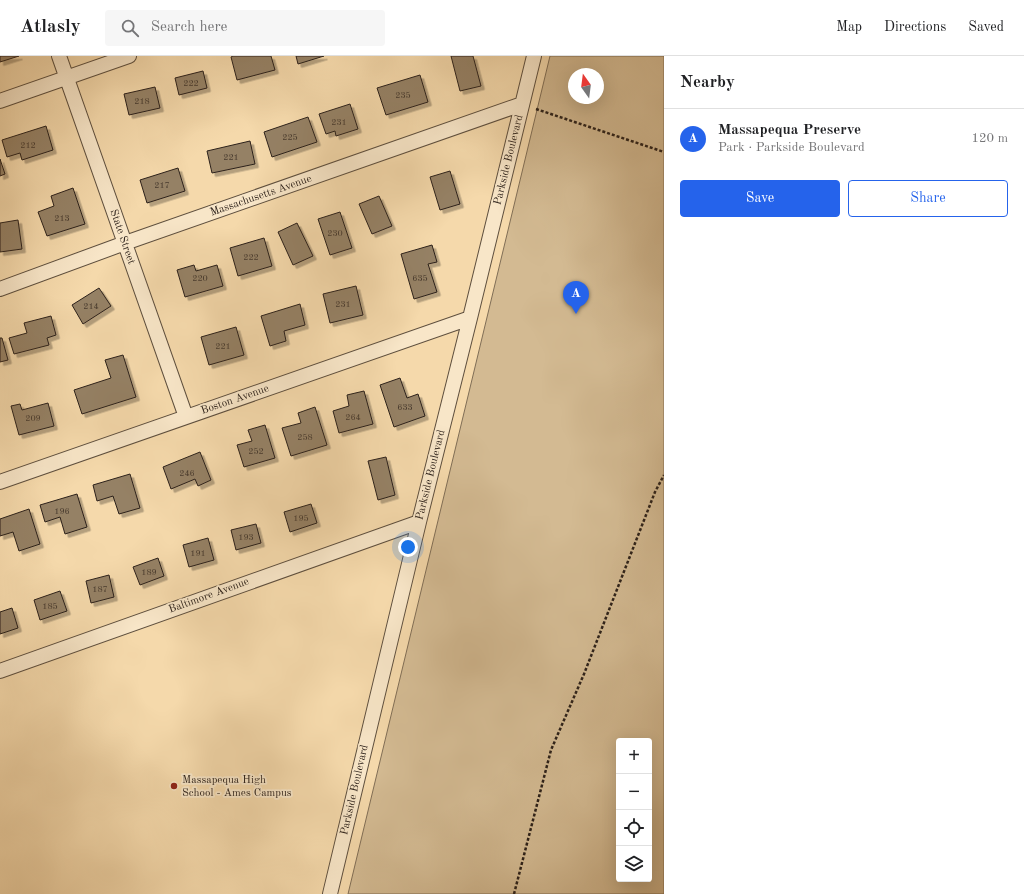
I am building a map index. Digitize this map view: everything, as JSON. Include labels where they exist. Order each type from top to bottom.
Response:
[{"type":"street","name":"State Street","points":[[59,56],[186,417]]},
{"type":"street","points":[[0,101],[129,56]]},
{"type":"street","name":"Parkside Boulevard","points":[[330,894],[419,522],[534,56]]},
{"type":"street","name":"Massachusetts Avenue","points":[[0,289],[522,104]]},
{"type":"street","name":"Boston Avenue","points":[[0,482],[470,318]]},
{"type":"street","name":"Baltimore Avenue","points":[[0,671],[419,522]]},
{"type":"path","points":[[522,104],[664,152]]},
{"type":"path","points":[[514,894],[551,750],[584,674],[655,492],[664,475]]},
{"type":"shaded area","points":[[550,56],[664,56],[664,894],[348,894]]},
{"type":"building","points":[[0,56],[19,56],[0,62]]},
{"type":"building","points":[[271,56],[275,70],[237,80],[231,57]]},
{"type":"building","points":[[296,56],[324,56],[298,64]]},
{"type":"building","points":[[451,56],[473,56],[481,86],[460,91]]},
{"type":"building","points":[[203,71],[207,88],[179,95],[175,78]]},
{"type":"building","points":[[420,75],[428,102],[386,115],[377,88]]},
{"type":"building","points":[[155,87],[160,108],[129,115],[124,94]]},
{"type":"building","points":[[350,104],[358,129],[336,136],[335,131],[326,134],[319,114]]},
{"type":"building","points":[[308,117],[317,142],[272,157],[264,132]]},
{"type":"building","points":[[46,126],[53,150],[22,160],[20,153],[7,157],[2,140]]},
{"type":"building","points":[[250,141],[255,164],[212,173],[207,151]]},
{"type":"building","points":[[0,159],[5,174],[0,176]]},
{"type":"building","points":[[178,168],[185,191],[147,203],[140,180]]},
{"type":"building","points":[[450,171],[460,204],[440,210],[430,177]]},
{"type":"building","points":[[73,188],[85,224],[47,236],[38,212],[54,206],[51,196]]},
{"type":"building","points":[[379,196],[392,226],[372,234],[359,204]]},
{"type":"building","points":[[340,212],[352,248],[330,255],[318,219]]},
{"type":"building","points":[[18,220],[22,249],[0,252],[0,223]]},
{"type":"building","points":[[297,223],[313,256],[293,265],[278,232]]},
{"type":"building","points":[[264,238],[272,266],[238,276],[230,248]]},
{"type":"building","points":[[432,245],[437,262],[428,264],[437,292],[414,299],[401,254]]},
{"type":"building","points":[[194,265],[196,271],[217,265],[223,286],[185,297],[177,270]]},
{"type":"building","points":[[356,286],[363,315],[330,323],[323,294]]},
{"type":"building","points":[[99,288],[111,306],[83,324],[72,305]]},
{"type":"building","points":[[300,304],[305,325],[284,331],[286,341],[270,346],[261,316]]},
{"type":"building","points":[[51,316],[56,335],[47,338],[49,345],[14,354],[9,338],[27,333],[24,323]]},
{"type":"building","points":[[236,327],[244,355],[209,365],[201,337]]},
{"type":"building","points":[[0,338],[2,338],[8,360],[0,362]]},
{"type":"building","points":[[123,355],[136,397],[82,414],[74,390],[111,378],[105,360]]},
{"type":"building","points":[[400,378],[407,398],[418,394],[425,416],[394,427],[380,385]]},
{"type":"building","points":[[364,391],[373,424],[339,433],[333,411],[349,406],[347,395]]},
{"type":"building","points":[[48,403],[54,426],[19,435],[11,406],[20,404],[22,410]]},
{"type":"building","points":[[315,407],[327,445],[291,456],[282,428],[301,423],[298,413]]},
{"type":"building","points":[[265,425],[275,458],[244,467],[237,445],[252,441],[248,430]]},
{"type":"building","points":[[200,452],[211,480],[198,486],[195,479],[171,489],[163,467]]},
{"type":"building","points":[[386,457],[395,495],[378,500],[368,461]]},
{"type":"building","points":[[130,474],[140,508],[119,514],[113,496],[97,501],[93,485]]},
{"type":"building","points":[[77,494],[87,527],[65,534],[60,517],[45,522],[40,505]]},
{"type":"building","points":[[311,504],[317,523],[290,532],[284,512]]},
{"type":"building","points":[[29,509],[40,544],[19,551],[13,532],[0,536],[0,519]]},
{"type":"building","points":[[256,524],[261,543],[236,550],[231,530]]},
{"type":"building","points":[[208,538],[214,560],[189,567],[183,545]]},
{"type":"building","points":[[158,558],[164,576],[140,585],[133,567]]},
{"type":"building","points":[[109,575],[114,597],[91,603],[86,581]]},
{"type":"building","points":[[60,591],[67,611],[40,620],[34,600]]},
{"type":"building","points":[[12,608],[18,628],[0,634],[0,612]]},
{"type":"place","name":"Massapequa Preserve","points":[[576,314]]},
{"type":"place","name":"Massapequa High School - Ames Campus","points":[[174,786]]}]
